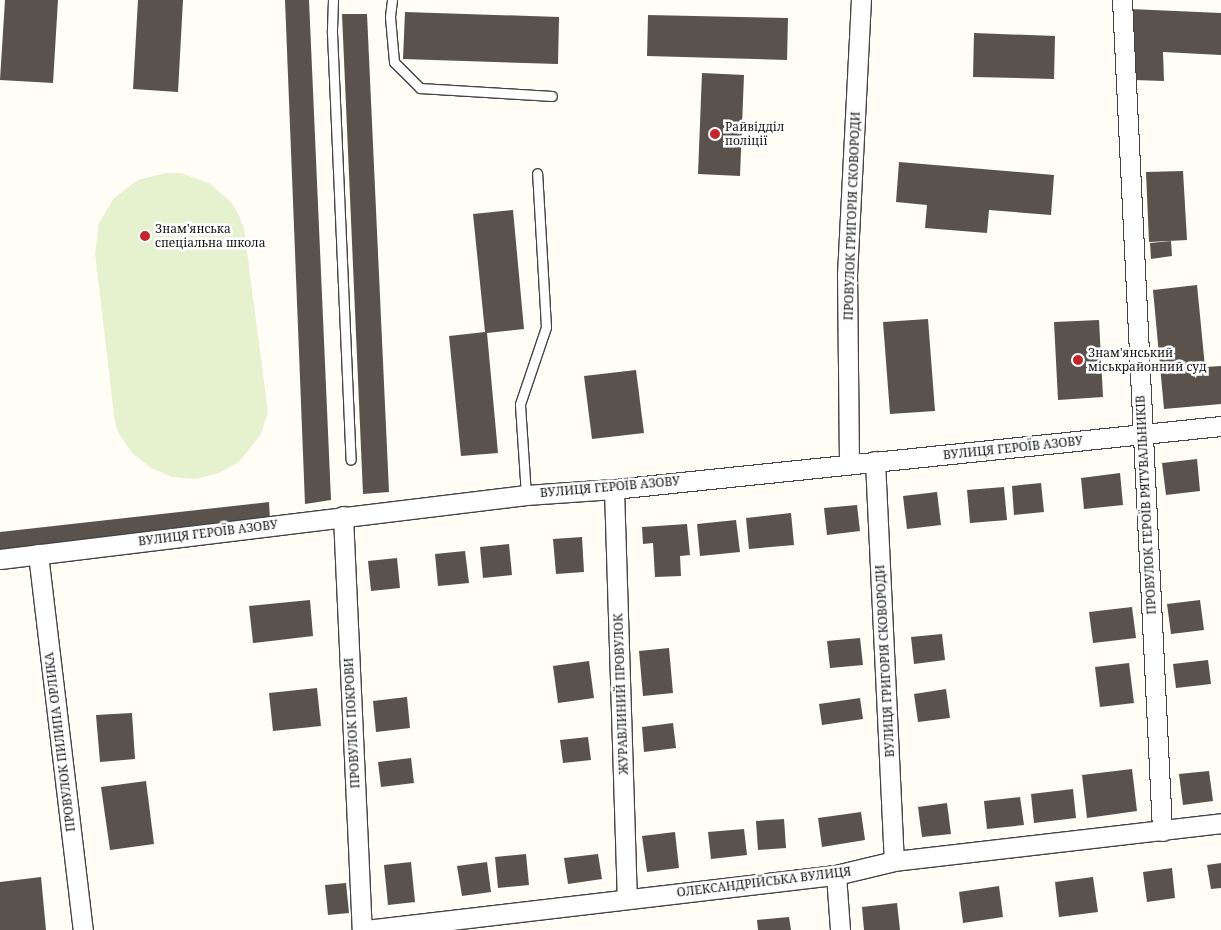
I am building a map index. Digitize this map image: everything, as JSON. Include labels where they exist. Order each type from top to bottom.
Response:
[{"type":"street","name":"ПРОВУЛОК ГРИГОРІЯ СКОВОРОДИ","points":[[849,463],[847,275],[861,0]]},
{"type":"street","name":"ПРОВУЛОК ГЕРОЇВ РЯТУВАЛЬНИКІВ","points":[[1122,0],[1162,831]]},
{"type":"street","name":"ВУЛИЦЯ ГЕРОЇВ АЗОВУ","points":[[0,559],[526,495],[614,489],[849,463],[1221,426]]},
{"type":"street","name":"ВУЛИЦЯ ГРИГОРІЯ СКОВОРОДИ","points":[[875,461],[894,861]]},
{"type":"street","name":"ЖУРАВЛИНИЙ ПРОВУЛОК","points":[[614,489],[627,899]]},
{"type":"street","name":"ПРОВУЛОК ПОКРОВИ","points":[[343,516],[362,930]]},
{"type":"street","name":"ПРОВУЛОК ПИЛИПА ОРЛИКА","points":[[38,554],[82,930]]},
{"type":"street","name":"ОЛЕКСАНДРІЙСЬКА ВУЛИЦЯ","points":[[366,930],[836,875],[894,861],[1221,823]]},
{"type":"street","points":[[836,875],[840,930]]},
{"type":"lane","points":[[333,0],[332,43],[351,460]]},
{"type":"lane","points":[[392,0],[390,17],[394,62],[420,88],[552,96]]},
{"type":"lane","points":[[526,495],[520,404],[546,327],[537,173]]},
{"type":"green space","points":[[166,173],[181,173],[209,183],[231,202],[239,215],[244,229],[268,412],[261,434],[239,462],[219,473],[196,479],[172,477],[151,468],[132,453],[119,434],[115,423],[95,253],[99,223],[114,198],[138,180]]},
{"type":"building","points":[[5,0],[58,0],[53,83],[0,80]]},
{"type":"building","points":[[138,0],[183,0],[178,92],[133,89]]},
{"type":"building","points":[[285,0],[309,0],[331,500],[305,504]]},
{"type":"building","points":[[1130,9],[1221,13],[1221,55],[1163,52],[1164,81],[1134,80]]},
{"type":"building","points":[[405,12],[559,17],[558,64],[403,59]]},
{"type":"building","points":[[342,14],[367,14],[389,492],[363,494]]},
{"type":"building","points":[[648,15],[788,18],[787,60],[647,56]]},
{"type":"building","points":[[974,33],[1055,36],[1054,79],[973,77]]},
{"type":"building","points":[[702,73],[744,75],[740,176],[698,174]]},
{"type":"building","points":[[899,162],[1054,175],[1051,215],[989,210],[987,233],[925,228],[927,205],[896,202]]},
{"type":"building","points":[[1183,171],[1187,240],[1149,242],[1146,172]]},
{"type":"building","points":[[513,210],[524,329],[487,333],[498,453],[461,456],[449,336],[485,332],[473,214]]},
{"type":"building","points":[[1171,241],[1172,256],[1151,259],[1150,243]]},
{"type":"building","points":[[1197,285],[1205,367],[1221,366],[1221,404],[1164,409],[1153,290]]},
{"type":"building","points":[[928,319],[935,411],[890,414],[883,322]]},
{"type":"building","name":"Знам'янський міськрайонний суд","points":[[1099,320],[1103,397],[1058,400],[1054,322]]},
{"type":"building","points":[[636,370],[644,433],[592,439],[584,376]]},
{"type":"building","points":[[1197,459],[1200,491],[1166,495],[1162,463]]},
{"type":"building","points":[[1120,473],[1123,505],[1084,509],[1081,478]]},
{"type":"building","points":[[1041,483],[1044,512],[1014,515],[1012,486]]},
{"type":"building","points":[[1004,487],[1007,520],[970,523],[967,490]]},
{"type":"building","points":[[937,492],[941,525],[907,529],[903,496]]},
{"type":"building","points":[[269,502],[270,519],[0,552],[0,532]]},
{"type":"building","points":[[857,505],[860,531],[827,535],[824,508]]},
{"type":"building","points":[[791,513],[794,545],[749,549],[746,518]]},
{"type":"building","points":[[736,520],[740,552],[700,556],[697,524]]},
{"type":"building","points":[[687,524],[690,555],[680,556],[681,576],[655,577],[653,543],[643,544],[642,527]]},
{"type":"building","points":[[582,537],[584,572],[556,574],[553,539]]},
{"type":"building","points":[[509,544],[512,575],[483,578],[480,547]]},
{"type":"building","points":[[465,551],[469,583],[438,586],[435,554]]},
{"type":"building","points":[[397,558],[400,588],[371,591],[368,561]]},
{"type":"building","points":[[310,600],[313,636],[253,643],[249,606]]},
{"type":"building","points":[[1200,600],[1204,630],[1171,634],[1167,604]]},
{"type":"building","points":[[1132,607],[1136,638],[1093,643],[1089,612]]},
{"type":"building","points":[[942,634],[945,660],[914,664],[911,637]]},
{"type":"building","points":[[860,638],[863,665],[830,668],[827,641]]},
{"type":"building","points":[[669,648],[673,693],[643,696],[639,651]]},
{"type":"building","points":[[1208,660],[1211,684],[1176,688],[1173,664]]},
{"type":"building","points":[[589,661],[594,698],[558,703],[553,666]]},
{"type":"building","points":[[1129,663],[1134,703],[1100,707],[1095,667]]},
{"type":"building","points":[[317,688],[321,726],[273,731],[269,693]]},
{"type":"building","points":[[946,689],[950,718],[918,722],[914,694]]},
{"type":"building","points":[[407,697],[410,728],[376,732],[373,701]]},
{"type":"building","points":[[860,698],[863,719],[822,725],[819,704]]},
{"type":"building","points":[[132,713],[135,759],[100,762],[96,715]]},
{"type":"building","points":[[673,723],[676,748],[644,752],[642,727]]},
{"type":"building","points":[[588,737],[591,760],[563,763],[560,740]]},
{"type":"building","points":[[411,758],[414,783],[381,787],[378,762]]},
{"type":"building","points":[[1132,769],[1137,811],[1087,818],[1082,775]]},
{"type":"building","points":[[1209,771],[1213,801],[1183,805],[1179,774]]},
{"type":"building","points":[[146,781],[154,844],[110,850],[101,787]]},
{"type":"building","points":[[1073,789],[1076,818],[1034,823],[1031,794]]},
{"type":"building","points":[[1020,797],[1024,825],[987,829],[984,801]]},
{"type":"building","points":[[947,803],[951,834],[922,837],[918,807]]},
{"type":"building","points":[[861,812],[865,840],[822,847],[818,818]]},
{"type":"building","points":[[784,819],[786,848],[758,850],[756,821]]},
{"type":"building","points":[[744,829],[747,855],[711,859],[708,832]]},
{"type":"building","points":[[675,832],[679,868],[647,872],[642,836]]},
{"type":"building","points":[[526,854],[529,885],[498,888],[495,857]]},
{"type":"building","points":[[598,854],[602,879],[568,884],[564,858]]},
{"type":"building","points":[[411,862],[415,902],[388,905],[384,865]]},
{"type":"building","points":[[487,862],[491,892],[462,896],[457,866]]},
{"type":"building","points":[[1221,863],[1221,888],[1211,889],[1207,865]]},
{"type":"building","points":[[1172,868],[1175,898],[1147,902],[1143,872]]},
{"type":"building","points":[[41,877],[46,930],[0,930],[0,882]]},
{"type":"building","points":[[1093,877],[1098,912],[1059,917],[1055,882]]},
{"type":"building","points":[[346,883],[349,913],[328,915],[325,885]]},
{"type":"building","points":[[999,886],[1003,917],[963,923],[959,892]]},
{"type":"building","points":[[897,903],[900,930],[864,930],[862,907]]},
{"type":"building","points":[[789,917],[791,930],[758,930],[757,920]]},
{"type":"place","name":"Райвідділ поліції","points":[[715,134]]},
{"type":"place","name":"Знам'янська спеціальна школа","points":[[145,236]]},
{"type":"place","name":"Знам'янський міськрайонний суд","points":[[1078,360]]}]
